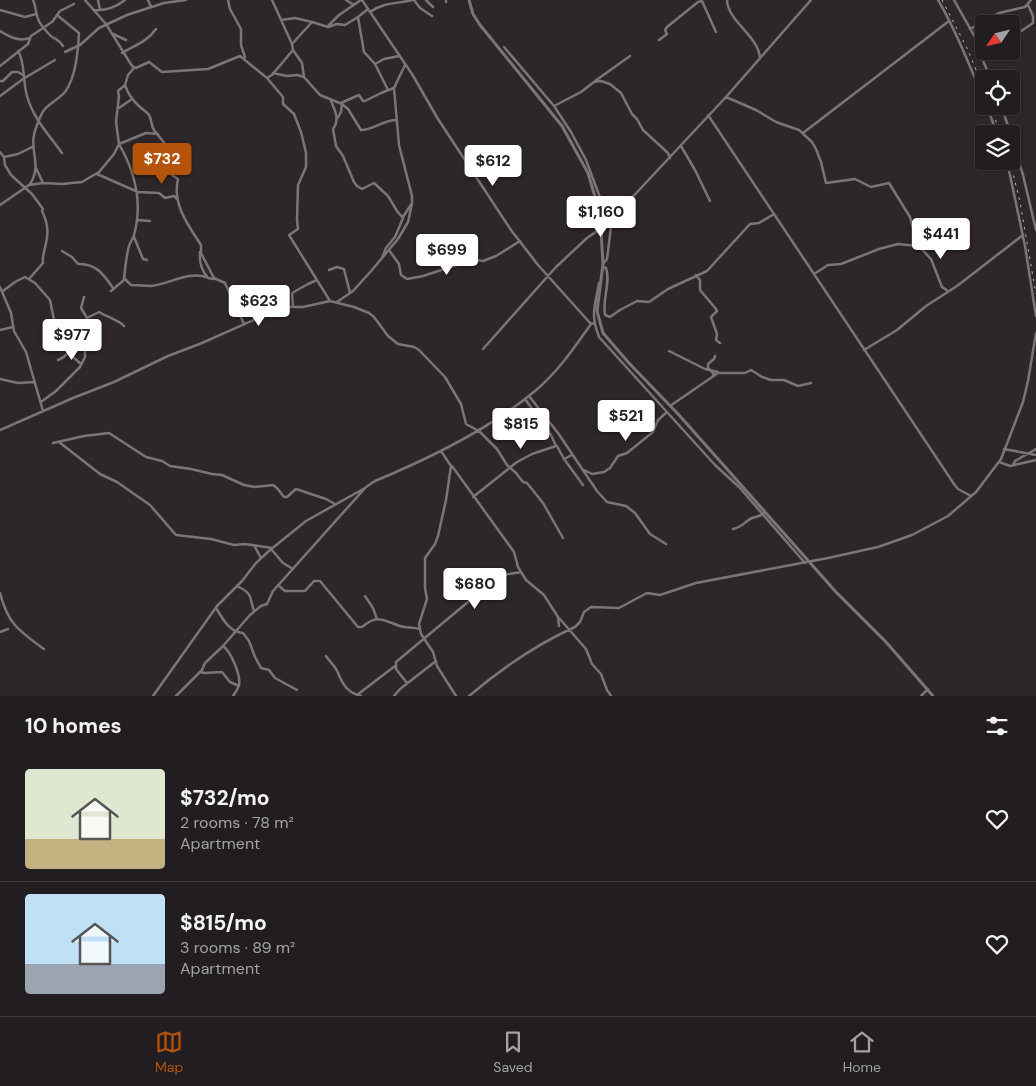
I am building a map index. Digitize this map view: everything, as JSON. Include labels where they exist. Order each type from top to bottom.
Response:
[{"type":"street","points":[[33,0],[36,6],[36,14],[45,28],[63,46]]},
{"type":"street","points":[[85,0],[106,24],[122,53],[134,68]]},
{"type":"street","points":[[98,0],[100,10]]},
{"type":"street","points":[[94,10],[118,5],[125,0]]},
{"type":"street","points":[[148,0],[151,7]]},
{"type":"street","points":[[65,52],[78,46],[106,24],[164,2],[183,0]]},
{"type":"street","points":[[228,0],[231,11],[241,28],[241,45],[245,58],[267,78],[283,97],[283,104],[294,114],[304,140],[306,167],[298,185],[296,220],[298,229],[289,235],[330,301]]},
{"type":"street","points":[[272,0],[293,50],[302,63],[304,77]]},
{"type":"street","points":[[346,0],[354,5]]},
{"type":"street","points":[[328,27],[339,15],[362,0],[438,119],[520,241],[548,277],[592,323],[599,337],[715,465],[764,513],[933,696]]},
{"type":"street","points":[[370,12],[380,6],[413,0],[420,8],[432,16]]},
{"type":"street","points":[[426,0],[433,7]]},
{"type":"street","points":[[469,0],[473,14],[480,25],[562,126],[588,173],[599,212],[603,266],[597,311],[604,333],[764,513],[805,562]]},
{"type":"street","points":[[727,0],[732,15],[757,46],[760,59]]},
{"type":"street","points":[[603,266],[607,259],[612,219],[726,98],[811,0]]},
{"type":"street","points":[[938,0],[975,79]]},
{"type":"street","points":[[954,0],[975,37]]},
{"type":"street","points":[[970,29],[999,13],[1022,8],[1028,5],[1031,0]]},
{"type":"street","points":[[659,40],[667,34],[665,30],[667,27],[698,2],[702,1],[716,32]]},
{"type":"street","points":[[0,31],[13,38],[30,38],[52,22],[63,9],[74,4]]},
{"type":"street","points":[[1020,32],[1033,23],[1028,5]]},
{"type":"street","points":[[281,20],[295,18],[328,27],[339,24],[345,25],[358,18],[368,9]]},
{"type":"street","points":[[0,10],[25,17],[36,14]]},
{"type":"street","points":[[339,15],[339,24]]},
{"type":"street","points":[[43,183],[36,166],[34,133],[44,110],[64,94],[68,88],[78,46],[78,31],[56,16]]},
{"type":"street","points":[[358,18],[364,52],[375,64],[388,90]]},
{"type":"street","points":[[803,133],[949,20]]},
{"type":"street","points":[[292,44],[312,22]]},
{"type":"street","points":[[122,53],[151,37],[156,29]]},
{"type":"street","points":[[111,34],[126,40]]},
{"type":"street","points":[[0,66],[28,44],[30,38]]},
{"type":"street","points":[[504,47],[554,106],[571,132],[586,160],[607,212],[612,219]]},
{"type":"street","points":[[267,78],[293,50]]},
{"type":"street","points":[[18,51],[22,58],[26,95],[33,114],[62,153]]},
{"type":"street","points":[[62,251],[72,257],[78,264],[89,265],[103,272],[112,290],[124,278],[125,261],[138,220],[138,192],[130,163],[119,144],[116,122],[120,96],[118,92],[125,85],[128,75],[134,68],[147,62],[162,72],[208,69],[237,56],[245,58]]},
{"type":"street","points":[[375,64],[384,59],[399,56]]},
{"type":"street","points":[[554,106],[581,92],[630,56]]},
{"type":"street","points":[[0,96],[23,77],[55,60]]},
{"type":"street","points":[[337,302],[350,293],[382,260],[408,222],[412,196],[399,145],[394,88],[405,65]]},
{"type":"street","points":[[0,81],[12,72],[18,72],[23,77]]},
{"type":"street","points":[[273,73],[304,77],[320,95],[341,104],[351,112],[359,128],[363,130],[385,121],[398,120]]},
{"type":"street","points":[[594,82],[601,81],[610,84],[621,93],[632,114],[638,119],[642,130],[668,152],[670,158]]},
{"type":"street","points":[[125,85],[132,99],[149,114],[153,128],[168,149],[166,161],[168,172],[178,178],[177,199],[194,235],[200,242],[200,262],[206,277]]},
{"type":"street","points":[[341,104],[358,95],[365,101],[394,88]]},
{"type":"street","points":[[726,98],[756,110],[776,122],[794,127],[803,133],[812,142],[819,155],[826,183],[856,180],[870,187],[889,184],[892,186],[910,217],[916,244],[931,259],[942,287],[948,291]]},
{"type":"street","points":[[118,110],[132,99]]},
{"type":"street","points":[[331,101],[336,121]]},
{"type":"street","points":[[341,104],[341,112],[333,129],[336,146],[343,156],[357,186],[364,188],[374,183],[388,196],[397,212],[403,218]]},
{"type":"street","points":[[708,115],[956,487],[971,496]]},
{"type":"street","points":[[0,205],[29,185],[82,182],[97,174],[113,157],[119,144],[146,133],[158,134]]},
{"type":"street","points":[[2,158],[18,154],[34,146]]},
{"type":"street","points":[[681,146],[710,201]]},
{"type":"street","points":[[0,152],[11,175],[32,194],[43,209],[48,228],[42,264],[29,279]]},
{"type":"street","points":[[1020,165],[1036,230]]},
{"type":"street","points":[[29,185],[36,166]]},
{"type":"street","points":[[1008,170],[1023,235],[1036,316]]},
{"type":"street","points":[[97,174],[138,192],[159,193],[165,198],[174,196],[177,199]]},
{"type":"street","points":[[382,260],[386,248],[395,237],[412,202]]},
{"type":"street","points":[[599,212],[607,212]]},
{"type":"street","points":[[603,266],[608,274],[603,306],[605,315],[610,317],[636,301],[650,302],[668,288],[707,271],[719,255],[750,224],[759,223],[774,214]]},
{"type":"street","points":[[138,220],[150,221]]},
{"type":"street","points":[[483,349],[556,267],[586,238],[600,229]]},
{"type":"street","points":[[864,350],[886,338],[926,306],[957,286],[1023,235]]},
{"type":"street","points":[[134,237],[143,259],[147,260]]},
{"type":"street","points":[[389,250],[399,264],[401,275],[406,279],[423,276],[463,263],[477,260],[483,261],[496,256],[520,241]]},
{"type":"street","points":[[814,274],[828,265],[841,264],[879,249],[898,244],[919,246]]},
{"type":"street","points":[[201,251],[215,280]]},
{"type":"street","points":[[329,270],[337,267],[344,269],[350,293]]},
{"type":"street","points":[[124,278],[129,284],[148,286],[201,275],[225,282],[244,324]]},
{"type":"street","points":[[696,275],[700,280],[700,290],[717,311],[711,317],[717,334],[716,340],[720,343]]},
{"type":"street","points":[[3,292],[15,282],[25,277],[39,287],[50,300],[52,317],[63,332],[73,357],[82,364]]},
{"type":"street","points":[[293,307],[292,293],[317,280]]},
{"type":"street","points":[[153,696],[216,608],[271,548],[306,521],[376,481],[441,451],[529,396],[560,366],[592,323],[595,299],[599,283],[602,282]]},
{"type":"street","points":[[0,287],[11,313],[17,338],[26,352],[30,372],[43,410]]},
{"type":"street","points":[[41,402],[56,391],[82,364],[85,357],[87,318],[81,308],[84,297]]},
{"type":"street","points":[[0,430],[285,307],[303,307],[314,303],[337,302],[369,313],[374,316],[388,336],[398,344],[420,350],[445,377],[461,404],[466,424],[477,430],[497,449],[510,468],[523,482],[527,483],[538,496],[563,538]]},
{"type":"street","points":[[87,318],[99,312],[121,322],[124,326]]},
{"type":"street","points":[[0,328],[13,327]]},
{"type":"street","points":[[469,696],[495,675],[532,650],[579,624],[582,614],[588,608],[618,608],[647,593],[660,595],[696,583],[810,562],[878,547],[912,535],[948,516],[982,485],[999,462],[1023,402],[1036,333]]},
{"type":"street","points":[[58,360],[77,344],[85,344]]},
{"type":"street","points":[[669,351],[692,364],[712,371],[745,373],[751,370],[762,377],[771,380],[784,380],[798,386],[811,383]]},
{"type":"street","points":[[713,376],[712,371],[708,368],[708,364],[715,356]]},
{"type":"street","points":[[670,406],[720,372]]},
{"type":"street","points":[[0,379],[18,383],[35,382]]},
{"type":"street","points":[[529,396],[554,427],[592,485],[606,501],[626,505],[635,513],[653,536],[666,544]]},
{"type":"street","points":[[524,399],[583,485]]},
{"type":"street","points":[[582,468],[592,474],[604,472],[610,468],[618,456],[653,432],[658,420],[667,412]]},
{"type":"street","points":[[53,443],[84,436],[110,433],[146,457],[162,461],[170,466],[191,468],[212,474],[222,474],[244,485],[255,487],[273,485],[284,497],[287,497],[296,489],[335,504]]},
{"type":"street","points":[[58,441],[100,474],[118,482],[150,506],[176,535],[211,538],[234,545],[254,545],[271,548],[283,563],[293,570]]},
{"type":"street","points":[[473,497],[510,468],[532,454],[554,448],[556,444]]},
{"type":"street","points":[[1004,449],[1036,455]]},
{"type":"street","points":[[1013,465],[1015,461],[1036,449]]},
{"type":"street","points":[[441,451],[514,552],[516,564],[529,583],[541,591],[558,616],[586,649],[592,664],[601,674],[611,696]]},
{"type":"street","points":[[564,459],[572,455]]},
{"type":"street","points":[[999,462],[1013,465],[1036,460]]},
{"type":"street","points":[[452,466],[438,536],[425,558],[427,599],[419,621],[420,629],[433,652],[438,669],[456,696]]},
{"type":"street","points":[[176,696],[200,672],[205,663],[225,646],[254,611],[267,604],[270,595],[278,585],[366,487]]},
{"type":"street","points":[[733,529],[742,526],[751,518],[764,513]]},
{"type":"street","points":[[254,545],[259,551],[261,558]]},
{"type":"street","points":[[357,696],[362,690],[395,666],[396,662],[498,577],[521,572]]},
{"type":"street","points":[[278,585],[285,591],[305,591],[314,582],[320,581],[358,627],[362,627],[377,619],[402,627],[420,629]]},
{"type":"street","points":[[237,586],[250,595],[254,611]]},
{"type":"street","points":[[0,593],[11,622],[44,649]]},
{"type":"street","points":[[365,596],[373,608],[377,619]]},
{"type":"street","points":[[216,608],[235,633],[243,633],[247,637],[261,668],[269,670],[275,678],[297,690]]},
{"type":"street","points":[[558,616],[559,626]]},
{"type":"street","points":[[0,632],[8,629]]},
{"type":"street","points":[[225,646],[231,654],[237,672],[239,686],[233,696]]},
{"type":"street","points":[[326,656],[345,687],[353,694],[361,696]]},
{"type":"street","points":[[394,696],[407,683],[436,661]]},
{"type":"street","points":[[395,666],[407,683]]},
{"type":"street","points":[[200,672],[222,672],[230,682],[239,686]]},
{"type":"street","points":[[921,696],[928,690]]},
{"type":"railway","points":[[942,0],[976,70]]},
{"type":"railway","points":[[994,115],[997,125]]},
{"type":"railway","points":[[1012,170],[1020,202],[1036,294]]}]
